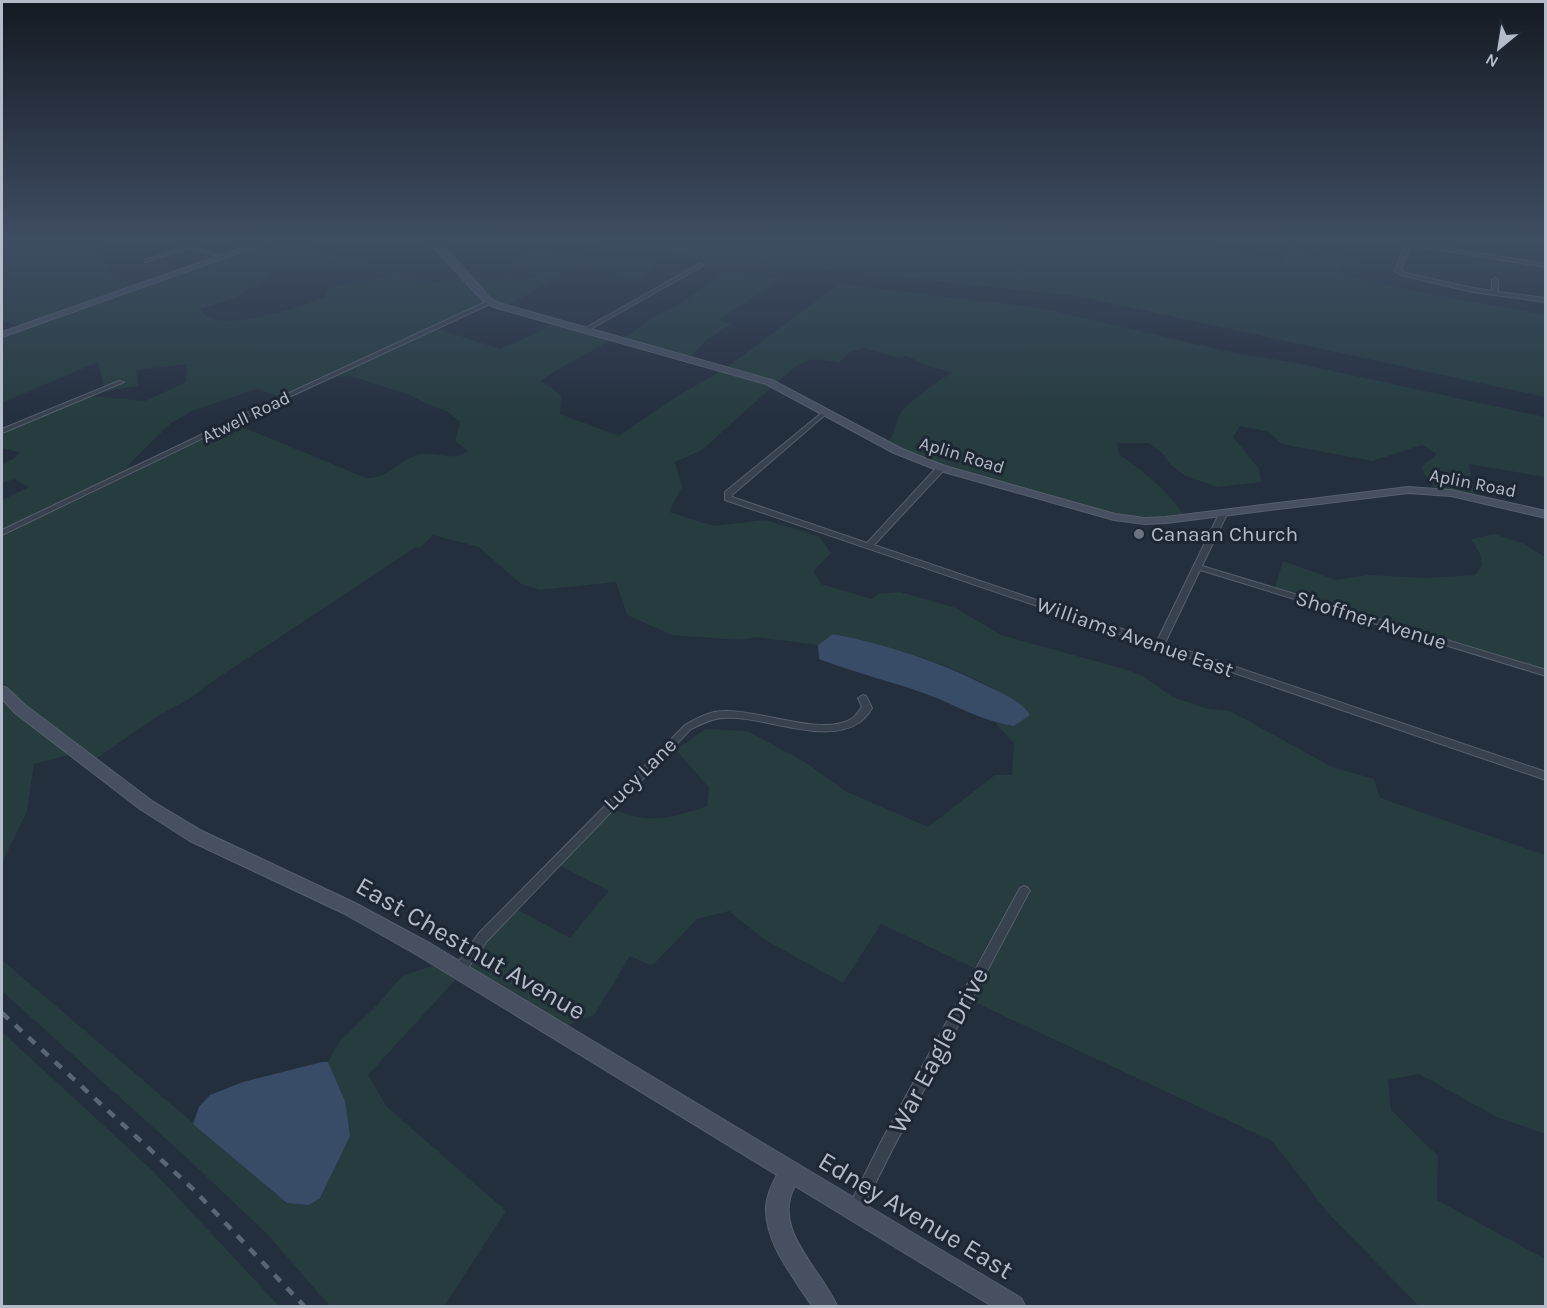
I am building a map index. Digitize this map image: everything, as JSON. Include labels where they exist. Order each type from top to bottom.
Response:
[{"type":"street","points":[[2,335],[104,299]]},
{"type":"street","points":[[487,299],[490,302]]},
{"type":"street","points":[[585,330],[640,299]]},
{"type":"street","name":"Aplin Road","points":[[490,302],[763,380],[898,451],[941,468],[1125,519],[1160,521],[1408,490],[1451,493],[1545,515]]},
{"type":"street","name":"Atwell Road","points":[[2,533],[274,402],[490,302]]},
{"type":"street","points":[[2,431],[121,382]]},
{"type":"street","name":"Williams Avenue East","points":[[824,412],[728,494],[730,499],[1545,776]]},
{"type":"street","points":[[869,545],[941,468]]},
{"type":"street","points":[[1159,646],[1224,512]]},
{"type":"street","name":"Shoffner Avenue","points":[[1197,567],[1545,673]]},
{"type":"street","name":"East Chestnut Avenue","points":[[2,691],[20,709],[146,805],[196,836],[349,908],[459,971],[790,1173]]},
{"type":"street","name":"Lucy Lane","points":[[459,971],[483,937],[687,727],[709,717],[732,714],[798,727],[847,724],[864,713],[867,708],[863,698]]},
{"type":"street","name":"War Eagle Drive","points":[[855,1211],[887,1145],[1024,891]]},
{"type":"street","points":[[790,1173],[781,1189],[777,1208],[783,1234],[825,1306]]},
{"type":"street","name":"Edney Avenue East","points":[[790,1173],[1013,1306]]},
{"type":"green space","points":[[2,299],[99,299],[22,327],[2,320]]},
{"type":"green space","points":[[109,299],[233,299],[200,309],[206,316],[221,320],[251,319],[319,299],[483,299],[486,302],[281,397],[256,389],[192,411],[171,423],[127,466],[133,469],[2,531],[2,500],[29,487],[14,479],[2,483],[2,464],[15,458],[20,452],[2,448],[2,434],[91,396],[145,401],[186,382],[187,364],[137,370],[138,386],[105,391],[126,381],[122,380],[104,387],[98,362],[2,403],[2,337]]},
{"type":"green space","points":[[490,299],[519,299],[507,306]]},
{"type":"green space","points":[[687,299],[751,299],[719,320],[731,324],[706,340],[690,358],[622,339],[646,321]]},
{"type":"green space","points":[[819,299],[965,299],[1040,308],[1234,353],[1291,362],[1545,417],[1545,477],[1469,464],[1474,495],[1448,492],[1436,488],[1426,476],[1422,467],[1437,454],[1422,445],[1372,461],[1282,444],[1269,432],[1240,426],[1233,437],[1259,469],[1261,482],[1217,487],[1186,476],[1149,443],[1117,443],[1119,454],[1170,497],[1184,515],[1161,517],[1120,514],[1080,505],[951,468],[887,443],[903,410],[920,394],[952,372],[930,367],[907,356],[895,357],[864,348],[850,352],[839,363],[819,360],[804,362],[777,383],[726,368]]},
{"type":"green space","points":[[1091,299],[1458,299],[1545,315],[1545,397]]},
{"type":"green space","points":[[554,323],[611,339],[541,381],[561,395],[560,414],[619,436],[677,396],[721,371],[773,386],[702,450],[675,462],[682,487],[669,512],[714,526],[765,520],[819,536],[831,553],[813,571],[821,584],[872,599],[878,594],[900,592],[956,608],[1001,635],[1143,676],[1172,697],[1208,709],[1230,711],[1332,767],[1374,779],[1380,798],[1545,855],[1545,1134],[1497,1117],[1419,1074],[1388,1080],[1391,1110],[1438,1156],[1437,1200],[1545,1259],[1545,1306],[1419,1306],[1329,1214],[1272,1141],[972,1001],[1032,890],[1021,884],[974,968],[881,924],[843,983],[765,940],[729,911],[697,919],[652,966],[630,956],[594,1015],[566,1026],[468,968],[487,940],[516,909],[570,938],[609,891],[559,865],[613,809],[638,817],[660,818],[707,806],[709,788],[676,750],[705,729],[747,731],[805,762],[845,791],[928,827],[995,775],[1012,775],[1014,743],[995,723],[1014,726],[1030,715],[1009,698],[962,673],[912,654],[833,634],[818,645],[757,637],[739,640],[672,635],[627,615],[616,582],[540,590],[521,584],[479,547],[433,535],[421,547],[414,548],[204,687],[194,696],[153,719],[96,759],[26,706],[2,682],[2,536],[235,424],[366,478],[374,478],[387,473],[417,455],[456,456],[462,454],[468,451],[455,441],[460,422],[447,411],[410,395],[350,376],[330,378],[435,328],[500,349]]},
{"type":"green space","points":[[1494,534],[1524,544],[1545,557],[1545,670],[1275,588],[1283,561],[1336,580],[1368,575],[1428,578],[1475,575],[1482,565],[1480,554],[1471,539]]},
{"type":"green space","points":[[2,700],[69,755],[34,764],[27,811],[2,863]]},
{"type":"green space","points":[[2,960],[287,1203],[309,1205],[345,1101],[328,1062],[339,1042],[377,1005],[402,976],[435,965],[457,978],[368,1075],[386,1106],[506,1211],[444,1306],[330,1306],[267,1234],[186,1157],[2,991]]},
{"type":"green space","points":[[2,1032],[154,1172],[279,1306],[2,1306]]},
{"type":"water","points":[[833,634],[874,643],[951,669],[1012,698],[1030,715],[1014,726],[1003,724],[913,689],[819,659],[818,645]]},
{"type":"water","points":[[328,1062],[345,1101],[350,1136],[320,1198],[309,1205],[287,1203],[193,1124],[199,1107],[210,1095],[243,1082]]},
{"type":"railway","points":[[2,1013],[194,1190],[304,1306]]},
{"type":"place","name":"Canaan Church","points":[[1139,534]]}]
